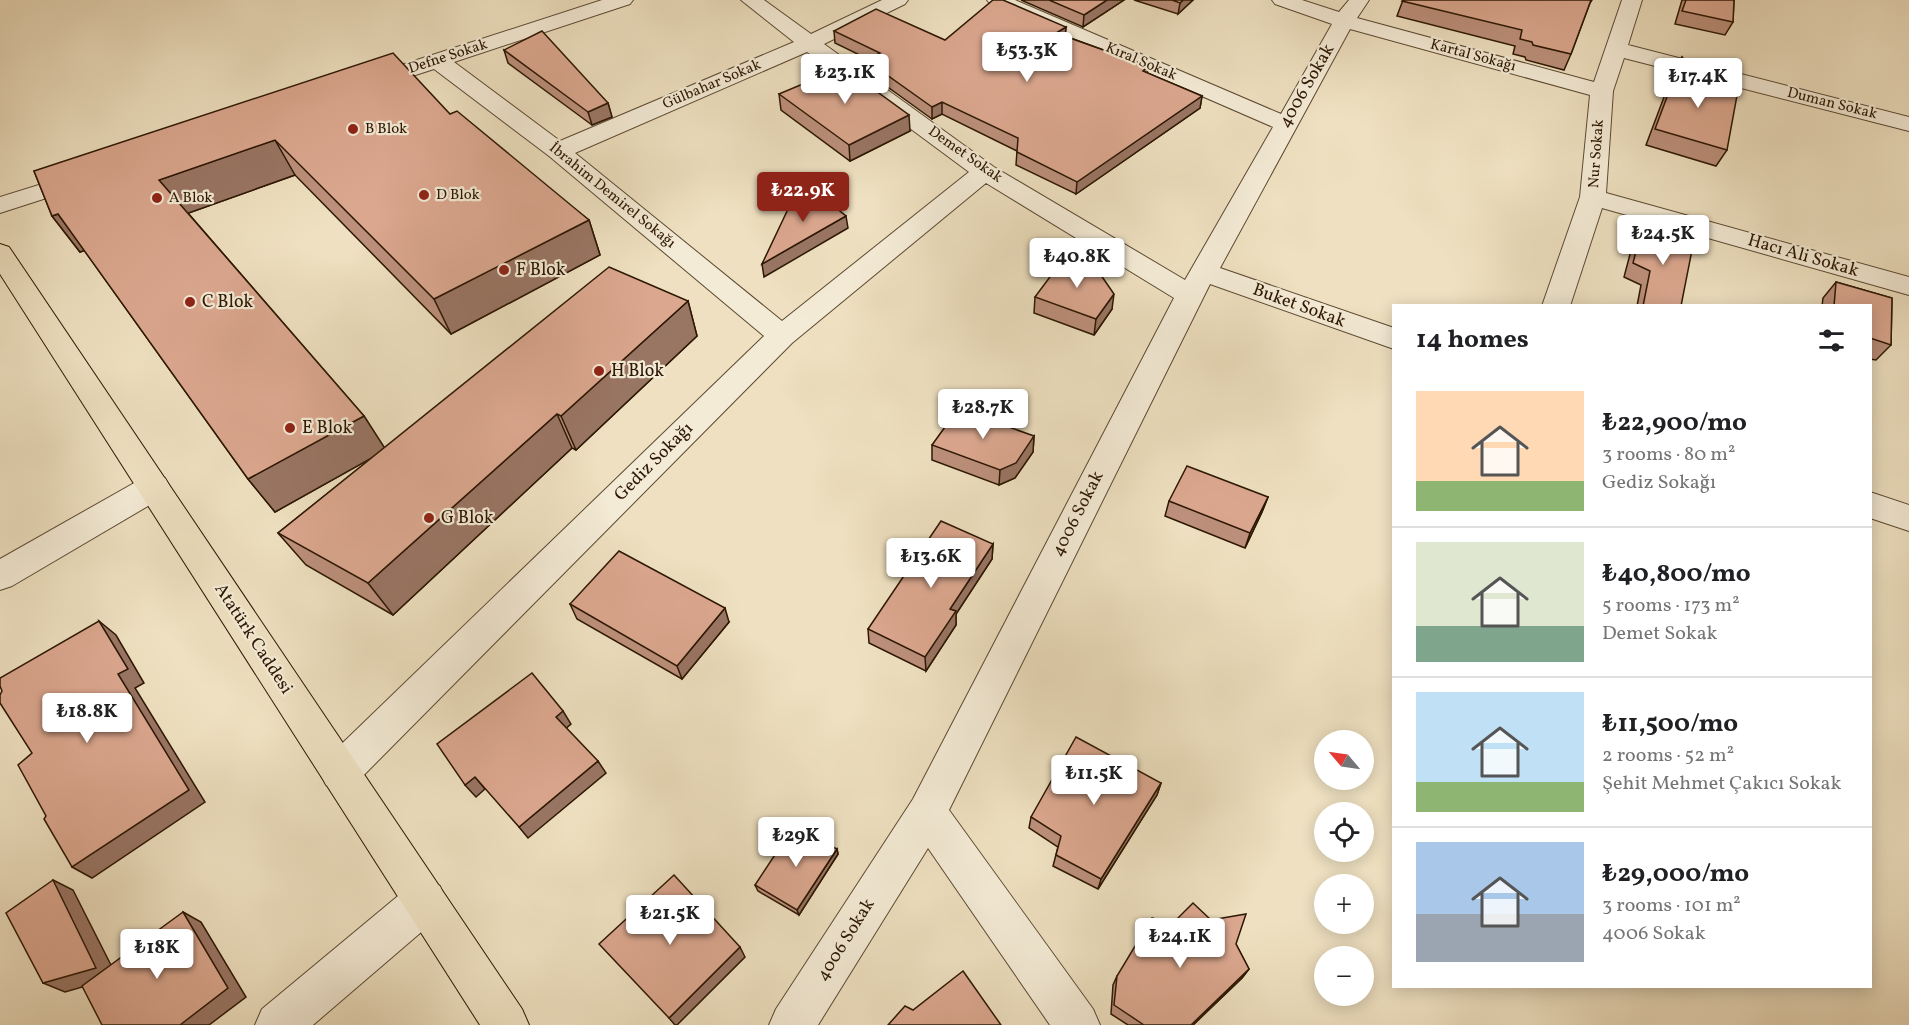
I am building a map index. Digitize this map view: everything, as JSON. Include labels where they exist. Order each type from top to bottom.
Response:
[{"type":"main road","name":"Atatürk Caddesi","points":[[0,253],[506,1025]]},
{"type":"street","name":"Defne Sokak","points":[[348,90],[623,0]]},
{"type":"street","name":"Demet Sokak","points":[[751,0],[985,172],[1197,284]]},
{"type":"street","name":"Gülbahar Sokak","points":[[558,151],[811,42],[898,0]]},
{"type":"street","name":"Kıral Sokak","points":[[997,0],[1285,123]]},
{"type":"street","name":"Kartal Sokağı","points":[[1282,0],[1351,10],[1602,92]]},
{"type":"street","name":"Nur Sokak","points":[[1557,304],[1593,198],[1602,92],[1632,0]]},
{"type":"street","name":"4006 Sokak","points":[[792,1025],[927,813],[1197,284],[1285,123],[1351,10]]},
{"type":"street","name":"Duman Sokak","points":[[1616,49],[1909,124]]},
{"type":"street","name":"İbrahim Demirel Sokağı","points":[[438,61],[558,151],[782,336]]},
{"type":"street","points":[[0,205],[101,172]]},
{"type":"street","name":"Gediz Sokağı","points":[[340,772],[782,336],[985,172]]},
{"type":"street","name":"Hacı Ali Sokak","points":[[1593,198],[1909,286]]},
{"type":"street","name":"Buket Sokak","points":[[1197,284],[1392,338]]},
{"type":"street","points":[[0,576],[154,487]]},
{"type":"street","points":[[1872,506],[1909,518]]},
{"type":"street","points":[[927,813],[1077,1025]]},
{"type":"street","points":[[278,1025],[425,901]]},
{"type":"building","points":[[993,0],[1003,0],[1066,27],[1056,33],[1148,66],[1143,71],[1202,96],[1077,182],[1017,152],[1018,138],[942,102],[932,107],[866,60],[880,53],[834,31],[876,9],[945,40]]},
{"type":"building","points":[[1049,0],[1107,0],[1084,15]]},
{"type":"building","points":[[1403,0],[1591,0],[1571,54],[1533,45],[1532,42],[1520,39],[1522,30]]},
{"type":"building","points":[[1686,0],[1734,0],[1733,22],[1682,11]]},
{"type":"building","points":[[542,31],[608,103],[588,112],[504,50]]},
{"type":"building","points":[[393,53],[450,114],[457,111],[589,220],[434,299],[275,140],[159,180],[364,416],[248,479],[58,214],[52,216],[34,171]]},
{"type":"building","points":[[1682,57],[1700,80],[1738,90],[1727,150],[1655,129]]},
{"type":"building","points":[[843,67],[909,115],[849,145],[779,94]]},
{"type":"building","points":[[816,192],[846,216],[762,264],[789,207]]},
{"type":"building","points":[[1643,224],[1681,236],[1681,241],[1693,245],[1681,304],[1643,304],[1650,271],[1633,263]]},
{"type":"building","points":[[1064,258],[1096,268],[1114,294],[1096,319],[1035,297]]},
{"type":"building","points":[[609,267],[688,301],[561,416],[557,414],[368,583],[278,533]]},
{"type":"building","points":[[1836,282],[1892,298],[1891,345],[1872,339],[1872,304],[1834,304]]},
{"type":"building","points":[[958,409],[1034,436],[1016,463],[1000,470],[932,445]]},
{"type":"building","points":[[1187,466],[1268,497],[1250,533],[1169,501]]},
{"type":"building","points":[[941,521],[993,544],[950,609],[956,611],[925,657],[868,629]]},
{"type":"building","points":[[619,551],[725,608],[677,666],[570,604]]},
{"type":"building","points":[[99,621],[128,669],[118,674],[189,790],[72,867],[44,819],[46,816],[18,765],[32,753],[0,703],[2,691],[0,678]]},
{"type":"building","points":[[532,673],[563,711],[556,717],[598,761],[519,827],[475,777],[465,785],[437,744]]},
{"type":"building","points":[[1076,737],[1161,783],[1101,879],[1056,855],[1061,836],[1031,817]]},
{"type":"building","points":[[794,826],[837,849],[797,910],[755,885]]},
{"type":"building","points":[[674,875],[740,947],[669,1018],[599,944]]},
{"type":"building","points":[[53,880],[96,968],[43,983],[6,913]]},
{"type":"building","points":[[1193,903],[1211,920],[1246,914],[1236,944],[1249,969],[1191,1025],[1144,1025],[1114,1005],[1117,976],[1152,918],[1172,924]]},
{"type":"building","points":[[183,912],[228,988],[180,1025],[102,1025],[82,986]]},
{"type":"building","points":[[963,971],[1001,1025],[888,1025],[905,1006],[913,1010]]},
{"type":"place","name":"B Blok","points":[[353,129]]},
{"type":"place","name":"D Blok","points":[[424,195]]},
{"type":"place","name":"A Blok","points":[[157,198]]},
{"type":"place","name":"F Blok","points":[[504,270]]},
{"type":"place","name":"C Blok","points":[[190,302]]},
{"type":"place","name":"H Blok","points":[[599,371]]},
{"type":"place","name":"E Blok","points":[[290,428]]},
{"type":"place","name":"G Blok","points":[[429,518]]}]
